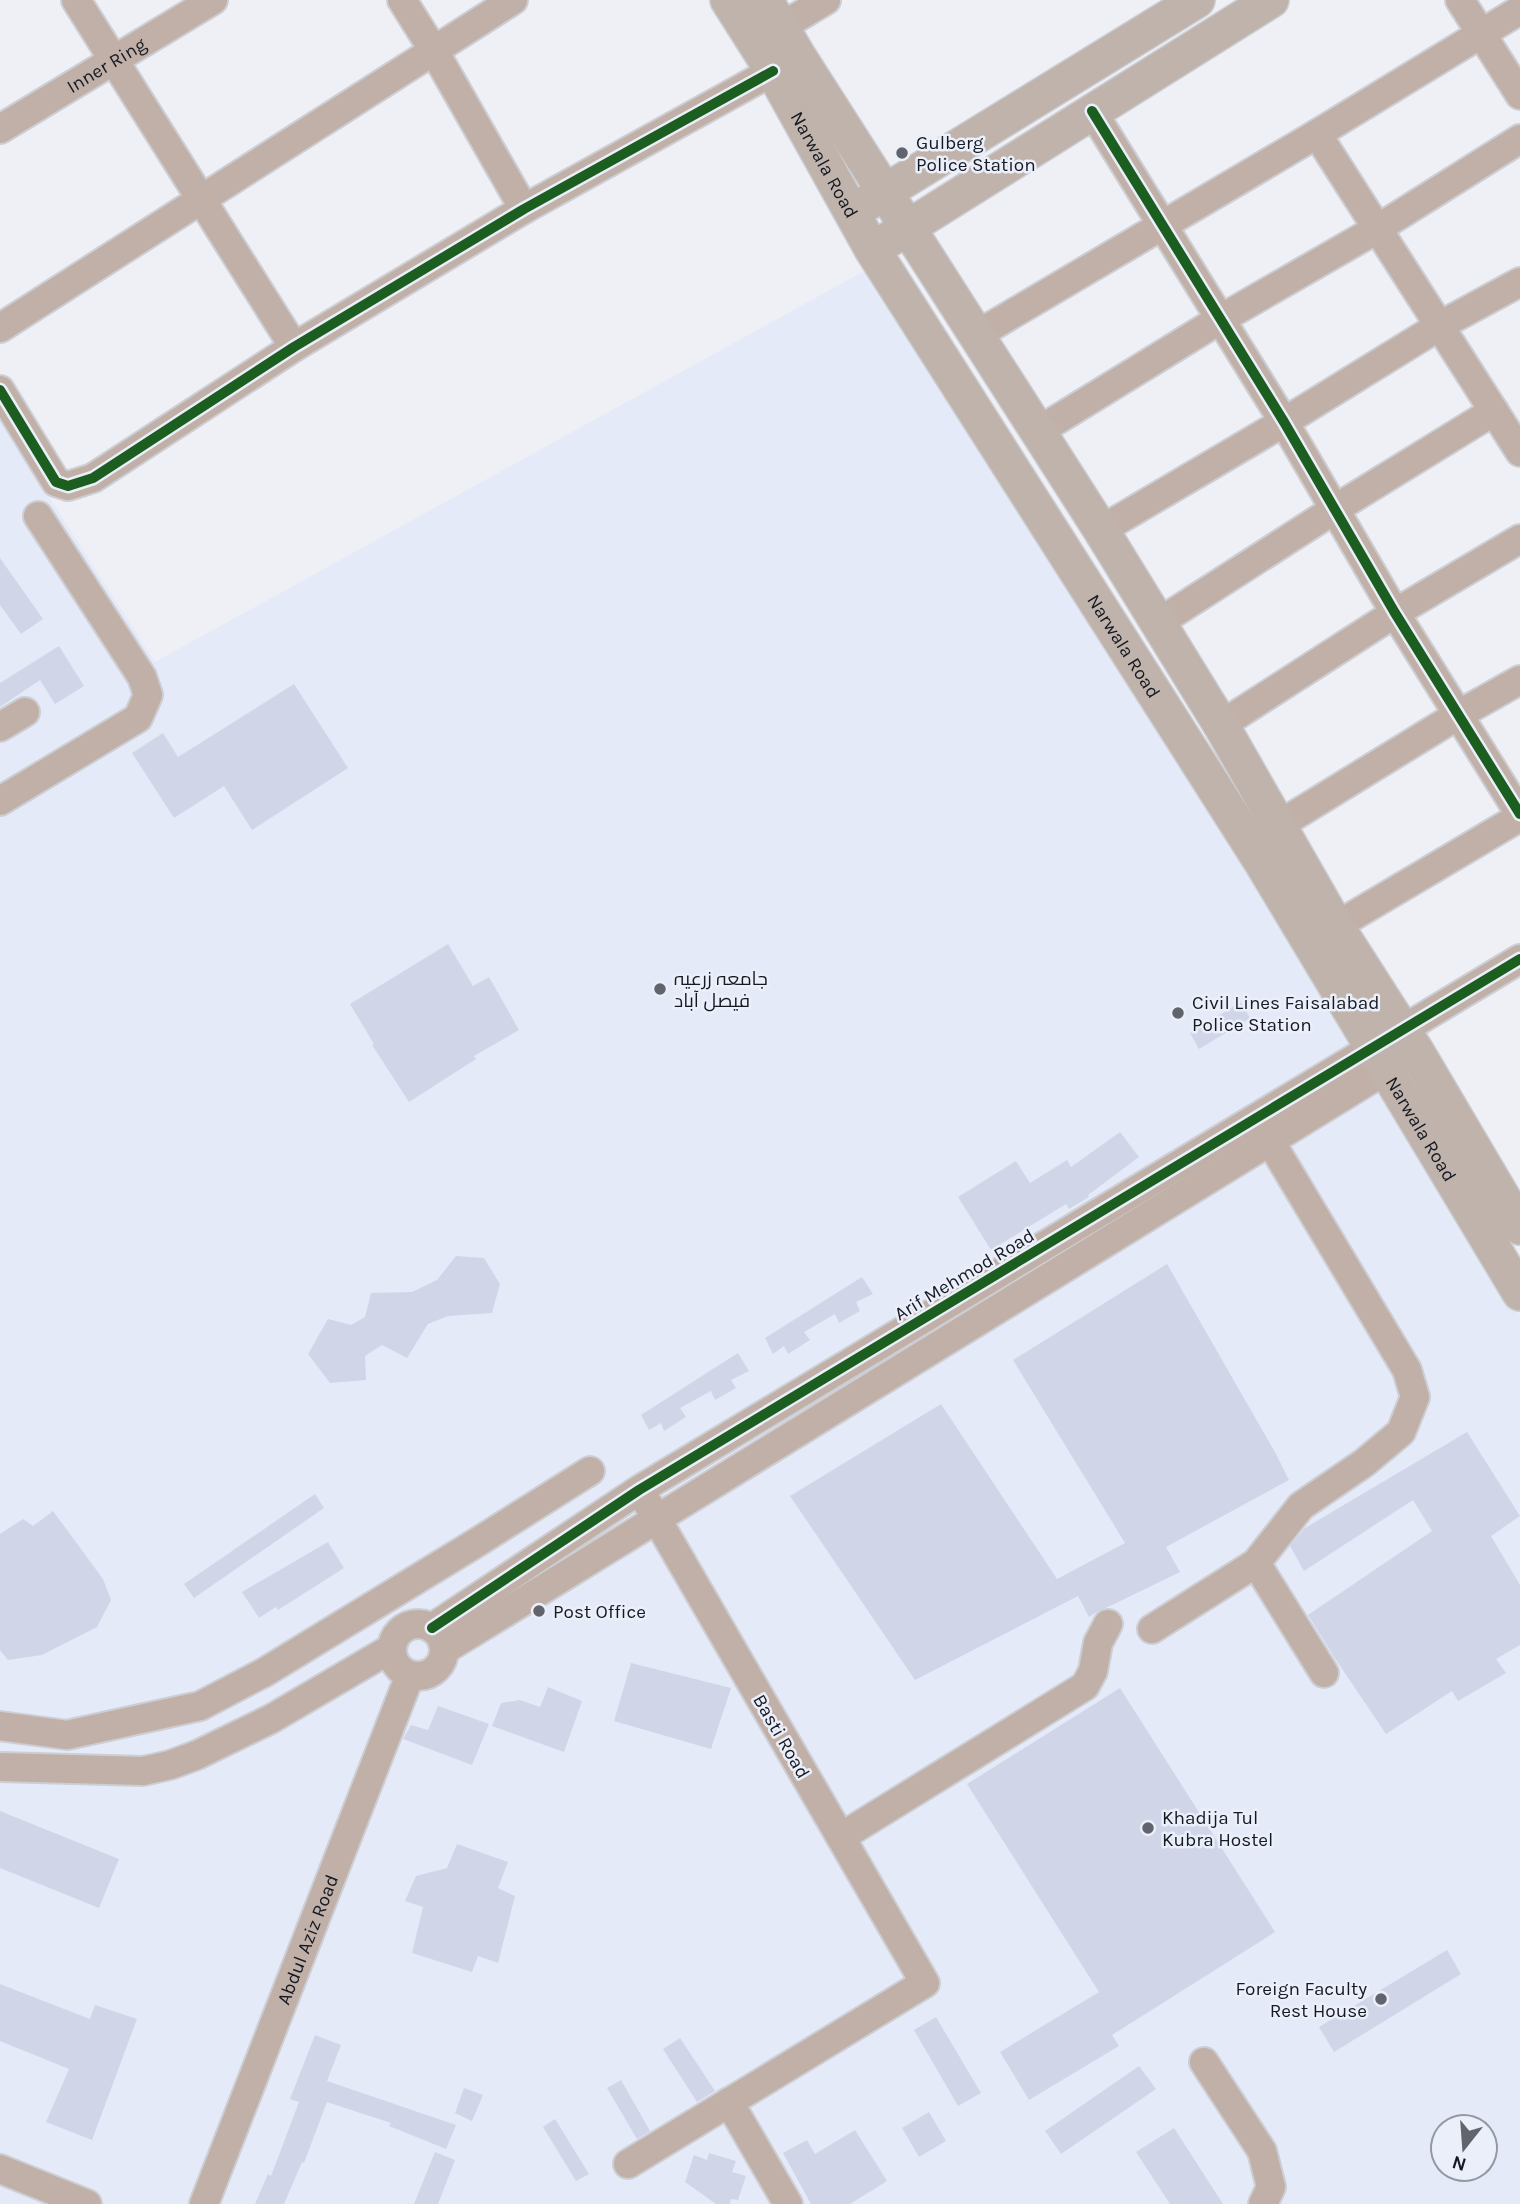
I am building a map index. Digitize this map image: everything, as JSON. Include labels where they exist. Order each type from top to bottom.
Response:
[{"type":"main road","name":"Narwala Road","points":[[728,0],[773,71],[873,249],[1261,861],[1520,1293]]},
{"type":"main road","points":[[873,249],[1271,0]]},
{"type":"main road","points":[[853,213],[1187,3]]},
{"type":"main road","name":"Narwala Road","points":[[774,14],[975,336],[1101,530],[1221,725],[1336,926],[1410,1041],[1519,1224]]},
{"type":"street","points":[[76,0],[294,347]]},
{"type":"street","name":"Inner Ring","points":[[0,129],[213,0]]},
{"type":"street","points":[[402,0],[524,209]]},
{"type":"street","points":[[0,328],[513,0]]},
{"type":"street","points":[[774,14],[826,0]]},
{"type":"street","points":[[1460,0],[1519,93]]},
{"type":"street","points":[[975,336],[1317,134],[1520,10]]},
{"type":"street","points":[[0,390],[56,482],[68,486],[93,478],[294,347],[524,209],[773,71]]},
{"type":"street","points":[[1092,111],[1284,422],[1395,613],[1520,816],[1336,926]]},
{"type":"street","points":[[1317,134],[1520,452]]},
{"type":"street","points":[[1037,432],[1219,320],[1377,229],[1520,139]]},
{"type":"street","points":[[1101,530],[1441,325],[1520,282]]},
{"type":"street","points":[[1158,623],[1494,411]]},
{"type":"street","points":[[0,801],[138,718],[148,695],[142,677],[38,516]]},
{"type":"street","points":[[1221,725],[1395,613],[1520,539]]},
{"type":"street","points":[[1279,825],[1520,680]]},
{"type":"street","points":[[0,727],[25,712]]},
{"type":"street","points":[[438,1639],[656,1518],[912,1362],[1167,1189],[1270,1141],[1520,959]]},
{"type":"street","name":"Arif Mehmod Road","points":[[438,1639],[500,1583],[639,1490],[896,1335],[1167,1189],[1380,1059]]},
{"type":"street","points":[[1152,1629],[1256,1563],[1301,1506],[1364,1463],[1401,1432],[1415,1397],[1407,1370],[1270,1141]]},
{"type":"street","points":[[896,1335],[912,1362]]},
{"type":"street","points":[[702,1452],[719,1480]]},
{"type":"street","points":[[0,1726],[67,1735],[200,1706],[249,1680],[590,1471]]},
{"type":"street","name":"Basti Road","points":[[639,1490],[925,1983],[729,2102]]},
{"type":"street","points":[[476,1543],[500,1583]]},
{"type":"street","points":[[1256,1563],[1324,1674]]},
{"type":"street","points":[[0,1768],[142,1771],[197,1755],[271,1719],[392,1648],[399,1633],[406,1627],[415,1624],[438,1639]]},
{"type":"street","points":[[841,1837],[1085,1686],[1090,1679],[1098,1643],[1108,1624]]},
{"type":"street","points":[[392,1648],[397,1665],[410,1675],[418,1676],[439,1666],[438,1639]]},
{"type":"street","name":"Abdul Aziz Road","points":[[204,2204],[410,1675]]},
{"type":"street","points":[[249,1680],[271,1719]]},
{"type":"street","points":[[1204,2062],[1262,2151],[1271,2187],[1263,2204]]},
{"type":"street","points":[[628,2164],[729,2102],[788,2204]]},
{"type":"street","points":[[0,2169],[87,2204]]},
{"type":"shaded area","name":"جامعہ زرعیہ فیصل آباد","points":[[877,264],[1520,1315],[1520,2204],[0,2204],[0,421],[155,662]]},
{"type":"building","points":[[0,558],[43,619],[21,634],[0,605]]},
{"type":"building","points":[[59,646],[84,686],[55,704],[40,680],[0,707],[0,683]]},
{"type":"building","points":[[294,684],[348,768],[252,830],[224,786],[174,818],[132,753],[163,733],[178,757]]},
{"type":"building","points":[[448,944],[473,986],[489,977],[519,1030],[474,1056],[476,1059],[409,1102],[372,1045],[374,1044],[350,1004]]},
{"type":"building","points":[[1241,1002],[1250,1018],[1199,1049],[1190,1033]]},
{"type":"building","points":[[1120,1132],[1139,1157],[1088,1195],[1089,1197],[1069,1209],[1066,1204],[991,1250],[958,1197],[1016,1161],[1030,1183],[1067,1160],[1071,1167]]},
{"type":"building","points":[[456,1256],[484,1258],[500,1284],[492,1313],[448,1316],[428,1324],[407,1358],[382,1345],[365,1356],[366,1380],[330,1383],[308,1354],[328,1319],[351,1325],[365,1317],[371,1293],[412,1292],[437,1280]]},
{"type":"building","points":[[1167,1264],[1289,1480],[1166,1547],[1180,1572],[1089,1617],[1078,1596],[915,1680],[790,1496],[941,1404],[1057,1579],[1125,1543],[1013,1360]]},
{"type":"building","points":[[862,1277],[873,1294],[856,1302],[860,1311],[839,1323],[835,1314],[804,1332],[810,1340],[788,1354],[784,1346],[773,1354],[765,1338]]},
{"type":"building","points":[[738,1353],[749,1371],[731,1380],[736,1388],[715,1400],[711,1391],[680,1408],[686,1417],[664,1431],[661,1423],[649,1430],[641,1415]]},
{"type":"building","points":[[1467,1432],[1520,1516],[1491,1536],[1520,1585],[1520,1645],[1496,1659],[1506,1673],[1458,1701],[1452,1691],[1386,1734],[1308,1615],[1432,1531],[1413,1500],[1304,1571],[1290,1546],[1305,1528]]},
{"type":"building","points":[[315,1494],[324,1508],[194,1598],[184,1584]]},
{"type":"building","points":[[53,1511],[103,1579],[111,1600],[97,1627],[42,1655],[8,1660],[0,1650],[0,1534],[23,1519],[33,1526]]},
{"type":"building","points":[[328,1542],[344,1568],[278,1610],[276,1607],[259,1618],[242,1592]]},
{"type":"building","points":[[631,1663],[731,1688],[711,1749],[614,1721]]},
{"type":"building","points":[[548,1687],[582,1701],[564,1752],[492,1726],[501,1703],[520,1700],[540,1707]]},
{"type":"building","points":[[1120,1688],[1275,1932],[1112,2035],[1119,2046],[1029,2100],[1000,2052],[1099,1992],[967,1784]]},
{"type":"building","points":[[438,1706],[489,1724],[472,1765],[403,1739],[411,1725],[428,1730]]},
{"type":"building","points":[[0,1811],[119,1859],[99,1908],[0,1868]]},
{"type":"building","points":[[457,1844],[508,1862],[498,1888],[515,1896],[498,1963],[478,1956],[472,1972],[412,1953],[423,1907],[405,1901],[416,1876],[447,1868]]},
{"type":"building","points":[[1447,1950],[1461,1974],[1334,2052],[1319,2027]]},
{"type":"building","points":[[0,1984],[90,2019],[95,2005],[137,2019],[92,2140],[46,2122],[69,2069],[0,2041]]},
{"type":"building","points":[[936,2017],[981,2093],[958,2106],[914,2030]]},
{"type":"building","points":[[315,2035],[341,2045],[327,2081],[456,2125],[446,2149],[389,2126],[391,2123],[327,2102],[304,2163],[302,2162],[284,2204],[255,2204],[268,2174],[271,2176],[299,2102],[290,2099]]},
{"type":"building","points":[[680,2038],[715,2091],[697,2102],[663,2049]]},
{"type":"building","points":[[1139,2066],[1156,2089],[1061,2154],[1045,2131]]},
{"type":"building","points":[[621,2080],[650,2131],[637,2139],[607,2088]]},
{"type":"building","points":[[464,2088],[483,2095],[472,2121],[455,2113]]},
{"type":"building","points":[[929,2112],[946,2141],[919,2157],[902,2128]]},
{"type":"building","points":[[555,2119],[589,2174],[576,2181],[543,2127]]},
{"type":"building","points":[[1174,2128],[1223,2204],[1170,2204],[1136,2152]]},
{"type":"building","points":[[855,2130],[887,2181],[850,2204],[811,2204],[783,2153],[807,2140],[815,2154]]},
{"type":"building","points":[[435,2152],[455,2160],[438,2204],[414,2204]]},
{"type":"building","points":[[709,2153],[736,2161],[732,2172],[746,2176],[738,2200],[731,2199],[730,2204],[716,2204],[685,2182],[694,2155],[707,2160]]},
{"type":"cycle path","points":[[0,390],[56,482],[68,486],[93,478],[294,347],[524,209],[773,71]]},
{"type":"cycle path","points":[[1092,111],[1284,422],[1395,613],[1520,814]]},
{"type":"cycle path","points":[[432,1628],[639,1490],[1520,959]]},
{"type":"place","name":"Gulberg Police Station","points":[[902,153]]},
{"type":"place","name":"جامعہ زرعیہ فیصل آباد","points":[[660,989]]},
{"type":"place","name":"Civil Lines Faisalabad Police Station","points":[[1178,1013]]},
{"type":"place","name":"Post Office","points":[[539,1611]]},
{"type":"place","name":"Khadija Tul Kubra Hostel","points":[[1148,1828]]},
{"type":"place","name":"Foreign Faculty Rest House","points":[[1381,1999]]}]
